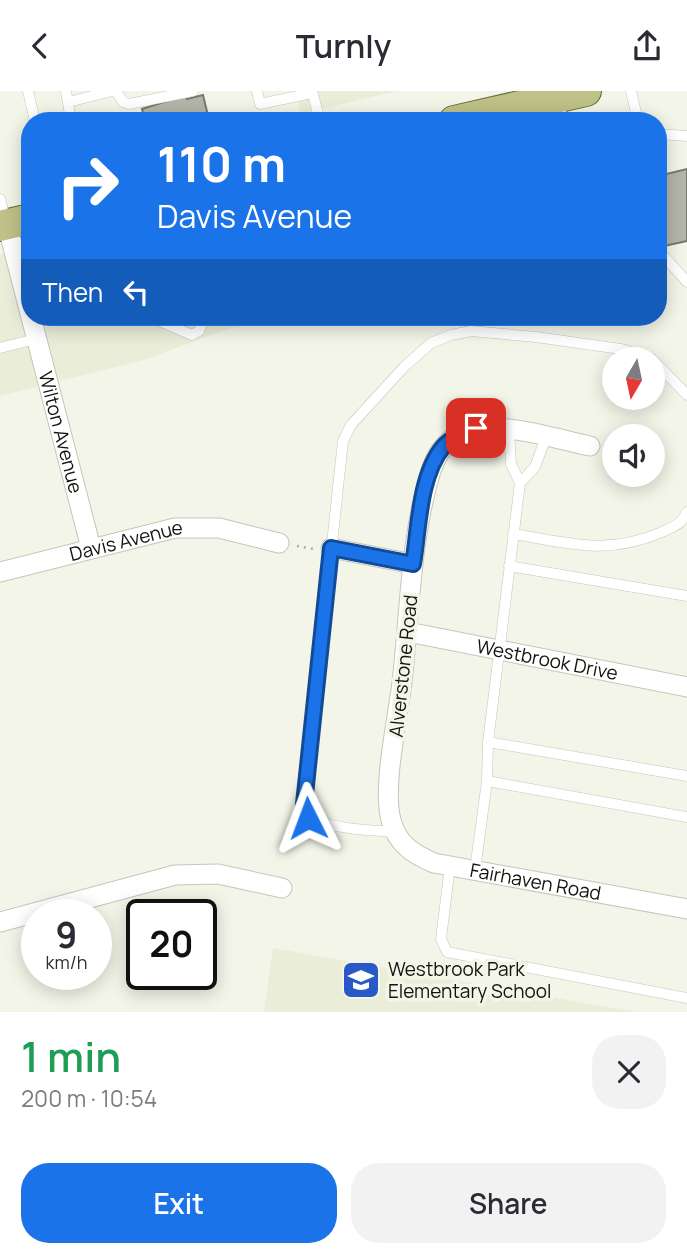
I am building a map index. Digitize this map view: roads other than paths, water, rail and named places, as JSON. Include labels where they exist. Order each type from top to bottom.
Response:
[{"type":"main road","points":[[501,110],[560,109],[586,91]]},
{"type":"street","name":"Wilton Avenue","points":[[9,217],[21,273]]},
{"type":"street","name":"Wilton Avenue","points":[[33,326],[91,548]]},
{"type":"street","name":"Alverstone Road","points":[[395,832],[390,817],[390,781],[408,632],[413,564],[426,489],[442,448],[457,436],[476,428],[509,430],[590,446]]},
{"type":"street","name":"Davis Avenue","points":[[0,572],[176,528],[219,527],[279,543]]},
{"type":"street","points":[[331,548],[413,564]]},
{"type":"street","name":"Westbrook Drive","points":[[408,632],[687,687]]},
{"type":"street","name":"Fairhaven Road","points":[[395,832],[413,854],[450,866],[687,909]]},
{"type":"street","points":[[0,922],[175,875],[218,874],[282,888]]},
{"type":"lane","points":[[28,91],[32,112]]},
{"type":"lane","points":[[67,97],[114,91],[123,102],[129,104],[193,91]]},
{"type":"lane","points":[[257,91],[260,104],[312,92],[318,112]]},
{"type":"lane","points":[[631,91],[636,112]]},
{"type":"lane","points":[[667,135],[687,136]]},
{"type":"lane","points":[[667,260],[687,282]]},
{"type":"lane","points":[[171,326],[192,335],[199,331],[201,326]]},
{"type":"lane","points":[[395,832],[350,829],[319,823],[308,818],[304,804],[344,441],[351,425],[404,367],[431,343],[471,331],[604,347]]},
{"type":"lane","points":[[0,348],[36,339]]},
{"type":"lane","points":[[665,372],[687,395]]},
{"type":"lane","points":[[475,870],[520,483],[511,464],[509,430]]},
{"type":"lane","points":[[520,483],[535,467],[546,437]]},
{"type":"lane","points":[[513,534],[594,547],[621,546],[677,525],[687,512]]},
{"type":"lane","points":[[509,566],[687,596]]},
{"type":"lane","points":[[488,742],[687,776]]},
{"type":"lane","points":[[486,781],[687,817]]},
{"type":"lane","points":[[450,866],[440,939],[447,952],[687,998]]},
{"type":"place","name":"Westbrook Park Elementary School","points":[[361,980]]}]
